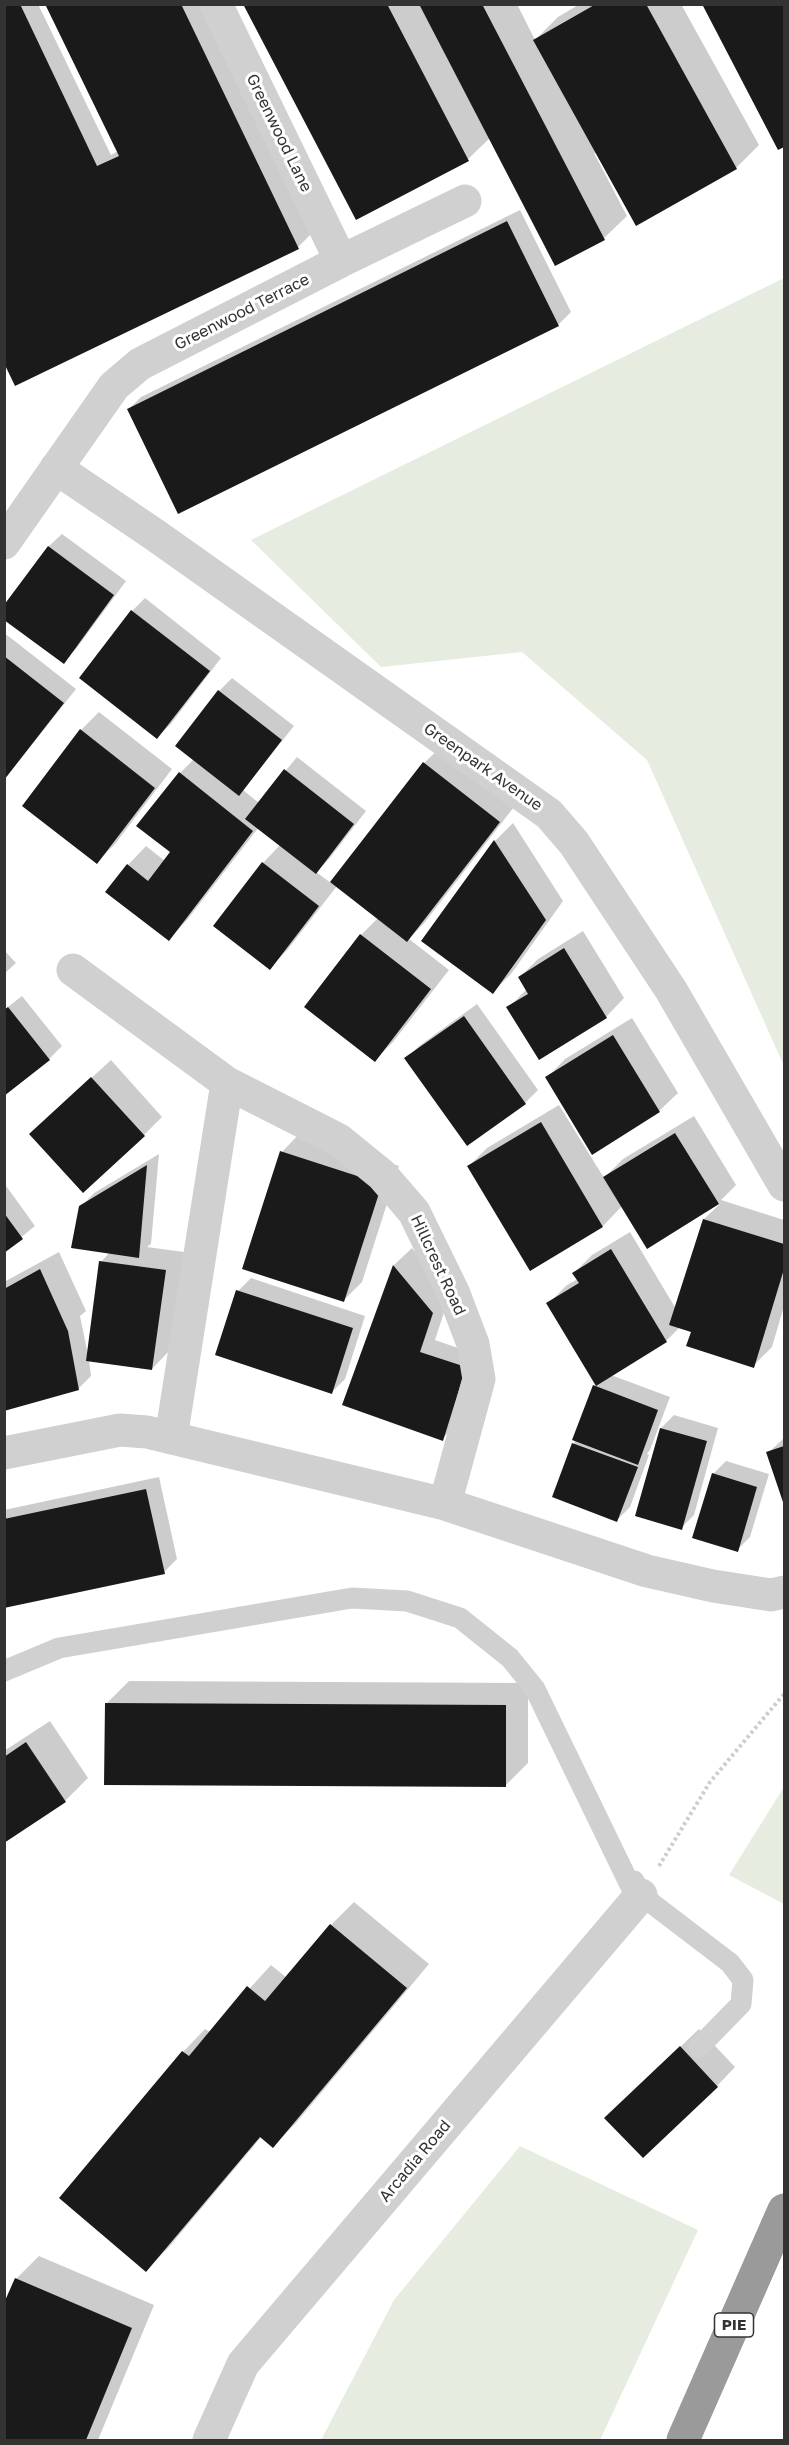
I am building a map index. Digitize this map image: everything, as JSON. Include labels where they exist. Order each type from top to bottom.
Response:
[{"type":"highway","name":"PIE","points":[[683,2440],[784,2210]]},
{"type":"street","name":"Greenwood Lane","points":[[216,4],[341,261]]},
{"type":"street","name":"Greenwood Terrace","points":[[4,543],[114,386],[140,364],[341,261],[465,201]]},
{"type":"street","name":"Greenpark Avenue","points":[[56,468],[155,535],[549,814],[574,843],[671,990],[784,1185]]},
{"type":"street","name":"Hillcrest Road","points":[[73,970],[227,1083],[339,1140],[382,1175],[414,1212],[473,1344],[479,1379],[445,1504]]},
{"type":"street","points":[[171,1438],[227,1083]]},
{"type":"street","points":[[4,1453],[120,1430],[147,1432],[445,1504],[647,1571],[713,1586],[771,1595],[784,1592]]},
{"type":"street","name":"Arcadia Road","points":[[209,2440],[243,2364],[641,1895]]},
{"type":"lane","points":[[4,1671],[58,1648],[352,1598],[407,1601],[460,1618],[510,1658],[535,1689],[631,1887],[634,1881],[641,1895],[730,1963],[743,1980],[741,2004],[699,2047]]},
{"type":"path","points":[[641,1895],[710,1782],[784,1694]]},
{"type":"shaded area","points":[[784,278],[784,1066],[647,760],[522,652],[381,667],[251,540]]},
{"type":"shaded area","points":[[784,1787],[784,1904],[729,1875]]},
{"type":"shaded area","points":[[520,2146],[698,2230],[600,2440],[321,2440],[394,2300]]},
{"type":"building","points":[[4,4],[20,4],[97,166],[119,156],[45,4],[181,4],[299,249],[15,386],[4,363]]},
{"type":"building","points":[[243,4],[387,4],[469,161],[356,220]]},
{"type":"building","points":[[419,4],[482,4],[605,240],[555,266]]},
{"type":"building","points":[[596,4],[646,4],[737,169],[636,226],[533,40]]},
{"type":"building","points":[[702,4],[784,4],[784,147],[778,150]]},
{"type":"building","points":[[507,221],[559,326],[178,514],[127,409]]},
{"type":"building","points":[[48,546],[114,595],[64,664],[4,620],[4,605]]},
{"type":"building","points":[[131,610],[210,671],[157,739],[79,678]]},
{"type":"building","points":[[4,656],[64,703],[4,780]]},
{"type":"building","points":[[218,690],[282,740],[239,796],[175,746]]},
{"type":"building","points":[[80,729],[155,788],[97,864],[22,806]]},
{"type":"building","points":[[423,762],[500,822],[407,942],[330,882]]},
{"type":"building","points":[[284,769],[354,824],[316,874],[245,819]]},
{"type":"building","points":[[179,772],[253,831],[169,941],[105,892],[127,864],[148,881],[170,852],[136,826]]},
{"type":"building","points":[[494,840],[546,920],[493,994],[421,941]]},
{"type":"building","points":[[262,862],[319,906],[270,970],[213,926]]},
{"type":"building","points":[[360,934],[431,989],[375,1062],[304,1007]]},
{"type":"building","points":[[564,948],[607,1018],[539,1060],[506,1007],[528,994],[518,977]]},
{"type":"building","points":[[8,1007],[50,1060],[4,1096],[4,1010]]},
{"type":"building","points":[[464,1016],[526,1104],[467,1146],[404,1058]]},
{"type":"building","points":[[613,1035],[660,1112],[592,1155],[545,1077]]},
{"type":"building","points":[[91,1077],[145,1136],[83,1193],[29,1134]]},
{"type":"building","points":[[541,1122],[603,1227],[530,1271],[467,1166]]},
{"type":"building","points":[[675,1133],[719,1204],[647,1249],[603,1177]]},
{"type":"building","points":[[280,1151],[382,1184],[344,1302],[242,1269]]},
{"type":"building","points":[[147,1165],[139,1258],[71,1248],[79,1206]]},
{"type":"building","points":[[4,1213],[23,1239],[4,1253]]},
{"type":"building","points":[[703,1219],[784,1244],[784,1269],[754,1368],[686,1346],[691,1332],[669,1325]]},
{"type":"building","points":[[611,1249],[667,1342],[596,1386],[546,1303],[579,1283],[572,1273]]},
{"type":"building","points":[[99,1261],[166,1270],[152,1370],[86,1361]]},
{"type":"building","points":[[393,1265],[433,1313],[420,1352],[466,1367],[443,1441],[342,1405]]},
{"type":"building","points":[[40,1269],[68,1331],[79,1390],[4,1411],[4,1289]]},
{"type":"building","points":[[236,1290],[353,1328],[332,1394],[215,1355]]},
{"type":"building","points":[[593,1385],[658,1410],[638,1465],[572,1440]]},
{"type":"building","points":[[660,1428],[707,1441],[682,1530],[635,1516]]},
{"type":"building","points":[[572,1443],[638,1467],[617,1522],[552,1497]]},
{"type":"building","points":[[784,1446],[784,1505],[766,1452]]},
{"type":"building","points":[[712,1473],[757,1487],[738,1552],[692,1538]]},
{"type":"building","points":[[146,1489],[165,1574],[4,1608],[4,1519]]},
{"type":"building","points":[[105,1703],[506,1705],[506,1787],[104,1785]]},
{"type":"building","points":[[26,1742],[66,1802],[4,1843],[4,1757]]},
{"type":"building","points":[[330,1924],[407,1988],[273,2148],[260,2137],[146,2272],[59,2198],[182,2051],[189,2056],[247,1986],[265,2001]]},
{"type":"building","points":[[680,2046],[718,2087],[643,2158],[604,2118]]},
{"type":"building","points":[[15,2278],[132,2328],[86,2440],[4,2440],[4,2303]]}]
